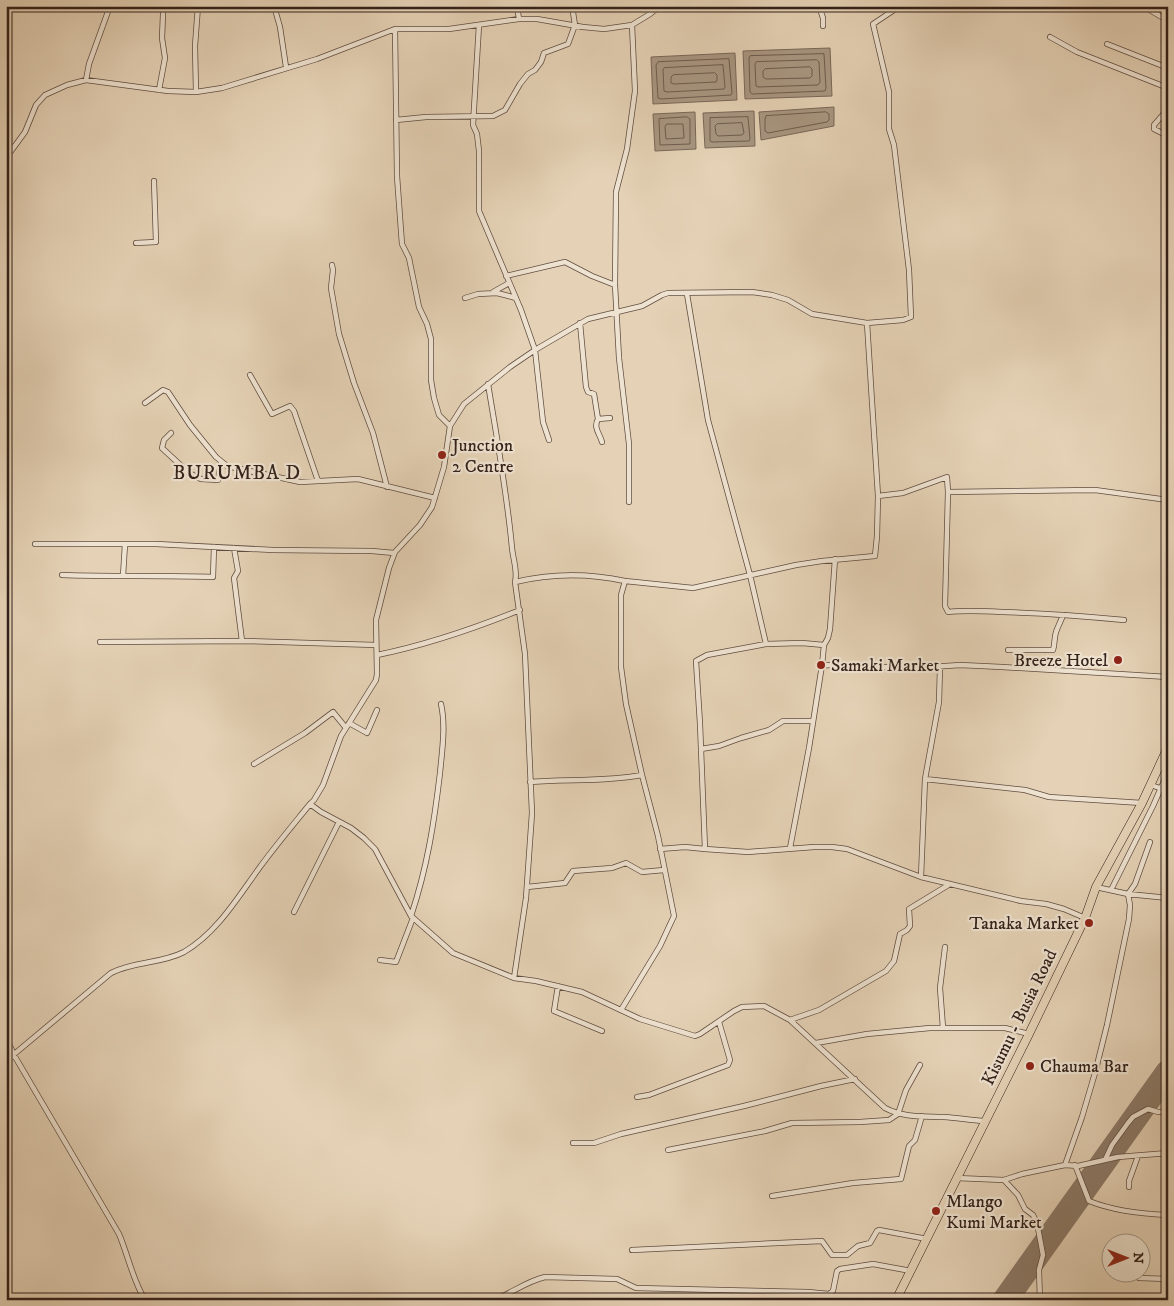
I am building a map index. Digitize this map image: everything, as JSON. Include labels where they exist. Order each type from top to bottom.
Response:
[{"type":"highway","name":"Kisumu - Busia Road","points":[[896,1300],[1029,1034],[1085,918],[1096,887],[1142,803],[1168,748]]},
{"type":"street","points":[[86,80],[89,64],[110,6]]},
{"type":"street","points":[[196,92],[195,46],[198,6]]},
{"type":"street","points":[[274,6],[280,26],[286,67]]},
{"type":"street","points":[[517,6],[519,19]]},
{"type":"street","points":[[396,120],[474,115],[493,116],[505,110],[520,84],[528,74],[536,70],[544,53],[568,44],[575,26],[572,6]]},
{"type":"street","points":[[6,158],[25,132],[36,105],[45,95],[67,85],[86,80],[159,90],[196,92],[222,88],[317,59],[395,29],[449,29],[519,19],[537,19],[604,29],[632,26],[660,6]]},
{"type":"street","points":[[819,6],[823,18],[823,26]]},
{"type":"street","points":[[6,1061],[111,973],[131,965],[171,958],[201,941],[225,914],[278,843],[314,800],[322,785],[335,748],[376,680],[376,620],[394,554],[420,525],[432,507],[444,468],[450,426],[464,404],[488,384],[535,350],[580,323],[588,319],[642,306],[662,295],[752,292],[788,300],[812,314],[867,323],[911,318],[909,270],[894,144],[889,129],[889,92],[872,24],[900,6]]},
{"type":"street","points":[[1143,6],[1165,19],[1168,24]]},
{"type":"street","points":[[1165,19],[1168,12]]},
{"type":"street","points":[[159,90],[165,58],[162,38],[163,14]]},
{"type":"street","points":[[479,25],[474,125],[479,151],[480,211],[535,350],[543,422],[549,440]]},
{"type":"street","points":[[629,502],[629,444],[615,313],[615,285],[616,192],[627,150],[635,91],[632,26]]},
{"type":"street","points":[[395,29],[397,176],[402,244],[409,258],[420,307],[431,339],[431,380],[434,398],[439,415],[450,426]]},
{"type":"street","points":[[1050,37],[1077,52],[1168,88]]},
{"type":"street","points":[[1107,44],[1168,68]]},
{"type":"street","points":[[1168,109],[1154,125],[1154,129],[1168,136]]},
{"type":"street","points":[[136,243],[156,242],[154,181]]},
{"type":"street","points":[[506,276],[565,262],[615,285]]},
{"type":"street","points":[[332,265],[331,288],[339,334],[354,383],[378,448],[387,487]]},
{"type":"street","points":[[488,293],[496,291],[509,283]]},
{"type":"street","points":[[465,298],[478,294],[497,293],[516,298]]},
{"type":"street","points":[[688,294],[708,420],[750,575],[766,644]]},
{"type":"street","points":[[580,323],[586,387],[588,392],[594,394],[598,419],[596,421],[597,433],[602,442]]},
{"type":"street","points":[[515,582],[536,577],[594,575],[625,581],[693,588],[836,559],[875,556],[878,496],[867,323]]},
{"type":"street","points":[[250,375],[272,414],[290,406],[294,411],[318,481]]},
{"type":"street","points":[[488,384],[507,497],[515,582],[525,654],[532,813],[527,887],[514,978]]},
{"type":"street","points":[[145,403],[163,390],[168,392],[190,425],[221,463],[228,466],[300,482],[358,479],[435,498]]},
{"type":"street","points":[[598,419],[610,418]]},
{"type":"street","points":[[171,433],[164,440],[162,448],[189,473],[201,479],[218,480],[221,463]]},
{"type":"street","points":[[878,496],[903,493],[946,477],[948,492],[944,606],[948,612],[963,610],[1124,620]]},
{"type":"street","points":[[948,492],[1096,490],[1168,500]]},
{"type":"street","points":[[35,544],[82,543],[214,546],[372,551],[394,554]]},
{"type":"street","points":[[123,576],[125,544]]},
{"type":"street","points":[[62,575],[213,577],[214,546]]},
{"type":"street","points":[[234,548],[238,571],[234,578],[242,641]]},
{"type":"street","points":[[790,848],[813,722],[824,645],[830,629],[836,559]]},
{"type":"street","points":[[621,1010],[660,946],[673,918],[660,849],[626,704],[621,667],[621,595],[625,581]]},
{"type":"street","points":[[377,655],[413,647],[520,610]]},
{"type":"street","points":[[1008,650],[1052,650],[1056,631],[1063,615]]},
{"type":"street","points":[[100,642],[242,641],[376,645]]},
{"type":"street","points":[[704,849],[696,661],[707,655],[766,644],[802,643],[824,645]]},
{"type":"street","points":[[822,665],[1048,669],[1168,677]]},
{"type":"street","points":[[921,877],[925,778],[939,702],[940,667]]},
{"type":"street","points":[[380,960],[396,962],[412,917],[426,868],[434,826],[443,728],[443,712],[440,704]]},
{"type":"street","points":[[254,764],[300,736],[332,712],[348,726],[366,734],[377,710]]},
{"type":"street","points":[[701,749],[719,746],[770,730],[783,721],[813,722]]},
{"type":"street","points":[[1111,890],[1168,772]]},
{"type":"street","points":[[530,782],[618,779],[642,775]]},
{"type":"street","points":[[925,778],[1026,790],[1049,797],[1142,803]]},
{"type":"street","points":[[1151,785],[1168,791]]},
{"type":"street","points":[[310,804],[364,838],[375,850],[412,917],[452,953],[514,978],[582,992],[640,1019],[695,1036],[734,1011],[753,1006],[764,1006],[790,1020],[885,1108],[898,1114],[984,1121]]},
{"type":"street","points":[[294,912],[339,822]]},
{"type":"street","points":[[1065,1165],[1082,1117],[1107,1025],[1129,919],[1130,905],[1128,894],[1135,884],[1150,842]]},
{"type":"street","points":[[660,849],[685,847],[748,852],[790,848],[832,847],[847,849],[921,877],[1021,901],[1046,904],[1085,918]]},
{"type":"street","points":[[527,887],[567,883],[573,871],[612,868],[621,863],[631,864],[642,872],[664,870]]},
{"type":"street","points":[[790,1020],[819,1010],[886,971],[894,961],[900,934],[910,926],[909,909],[950,884]]},
{"type":"street","points":[[1096,887],[1128,894],[1168,898]]},
{"type":"street","points":[[943,1028],[940,988],[945,947]]},
{"type":"street","points":[[558,986],[554,1011],[602,1032]]},
{"type":"street","points":[[637,1097],[649,1095],[728,1065],[730,1060],[719,1022]]},
{"type":"street","points":[[816,1043],[890,1031],[943,1028],[992,1027],[1029,1034]]},
{"type":"street","points":[[6,1037],[14,1055],[119,1234],[128,1255],[134,1278],[145,1300]]},
{"type":"street","points":[[668,1150],[766,1131],[792,1123],[889,1120],[898,1114],[906,1090],[920,1065]]},
{"type":"street","points":[[573,1143],[594,1143],[620,1134],[744,1106],[821,1086],[855,1080]]},
{"type":"street","points":[[1105,1160],[1112,1145],[1133,1117],[1148,1109],[1168,1112]]},
{"type":"street","points":[[772,1196],[853,1183],[901,1179],[909,1146],[914,1140],[922,1116]]},
{"type":"street","points":[[956,1178],[1004,1180],[1022,1174],[1065,1165],[1118,1157],[1168,1153]]},
{"type":"street","points":[[1129,1187],[1129,1180],[1138,1156]]},
{"type":"street","points":[[1075,1165],[1090,1201],[1122,1210],[1168,1215]]},
{"type":"street","points":[[1004,1180],[1018,1195],[1024,1209],[1033,1215],[1037,1223],[1043,1255],[1039,1270],[1040,1300]]},
{"type":"street","points":[[632,1250],[822,1241],[832,1255],[847,1255],[858,1246],[870,1243],[877,1231],[880,1230],[927,1239]]},
{"type":"street","points":[[494,1300],[513,1292],[537,1278],[545,1277],[617,1279],[636,1288],[829,1294],[833,1291],[837,1271],[840,1269],[873,1264],[911,1270]]},
{"type":"street","points":[[1152,1278],[1168,1279]]},
{"type":"water","points":[[830,48],[832,96],[745,99],[743,51]]},
{"type":"water","points":[[735,53],[737,100],[653,104],[651,57]]},
{"type":"water","points":[[834,107],[834,126],[761,140],[759,112]]},
{"type":"water","points":[[754,111],[755,146],[705,148],[703,113]]},
{"type":"water","points":[[695,112],[696,149],[655,151],[653,114]]},
{"type":"runway","points":[[1005,1300],[1168,1072]]},
{"type":"place","name":"Junction 2 Centre","points":[[442,455]]},
{"type":"place","name":"Breeze Hotel","points":[[1118,660]]},
{"type":"place","name":"Samaki Market","points":[[821,665]]},
{"type":"place","name":"Tanaka Market","points":[[1089,923]]},
{"type":"place","name":"Chauma Bar","points":[[1030,1066]]},
{"type":"place","name":"Mlango Kumi Market","points":[[936,1211]]},
{"type":"district","name":"BURUMBA D","points":[[237,472]]}]
